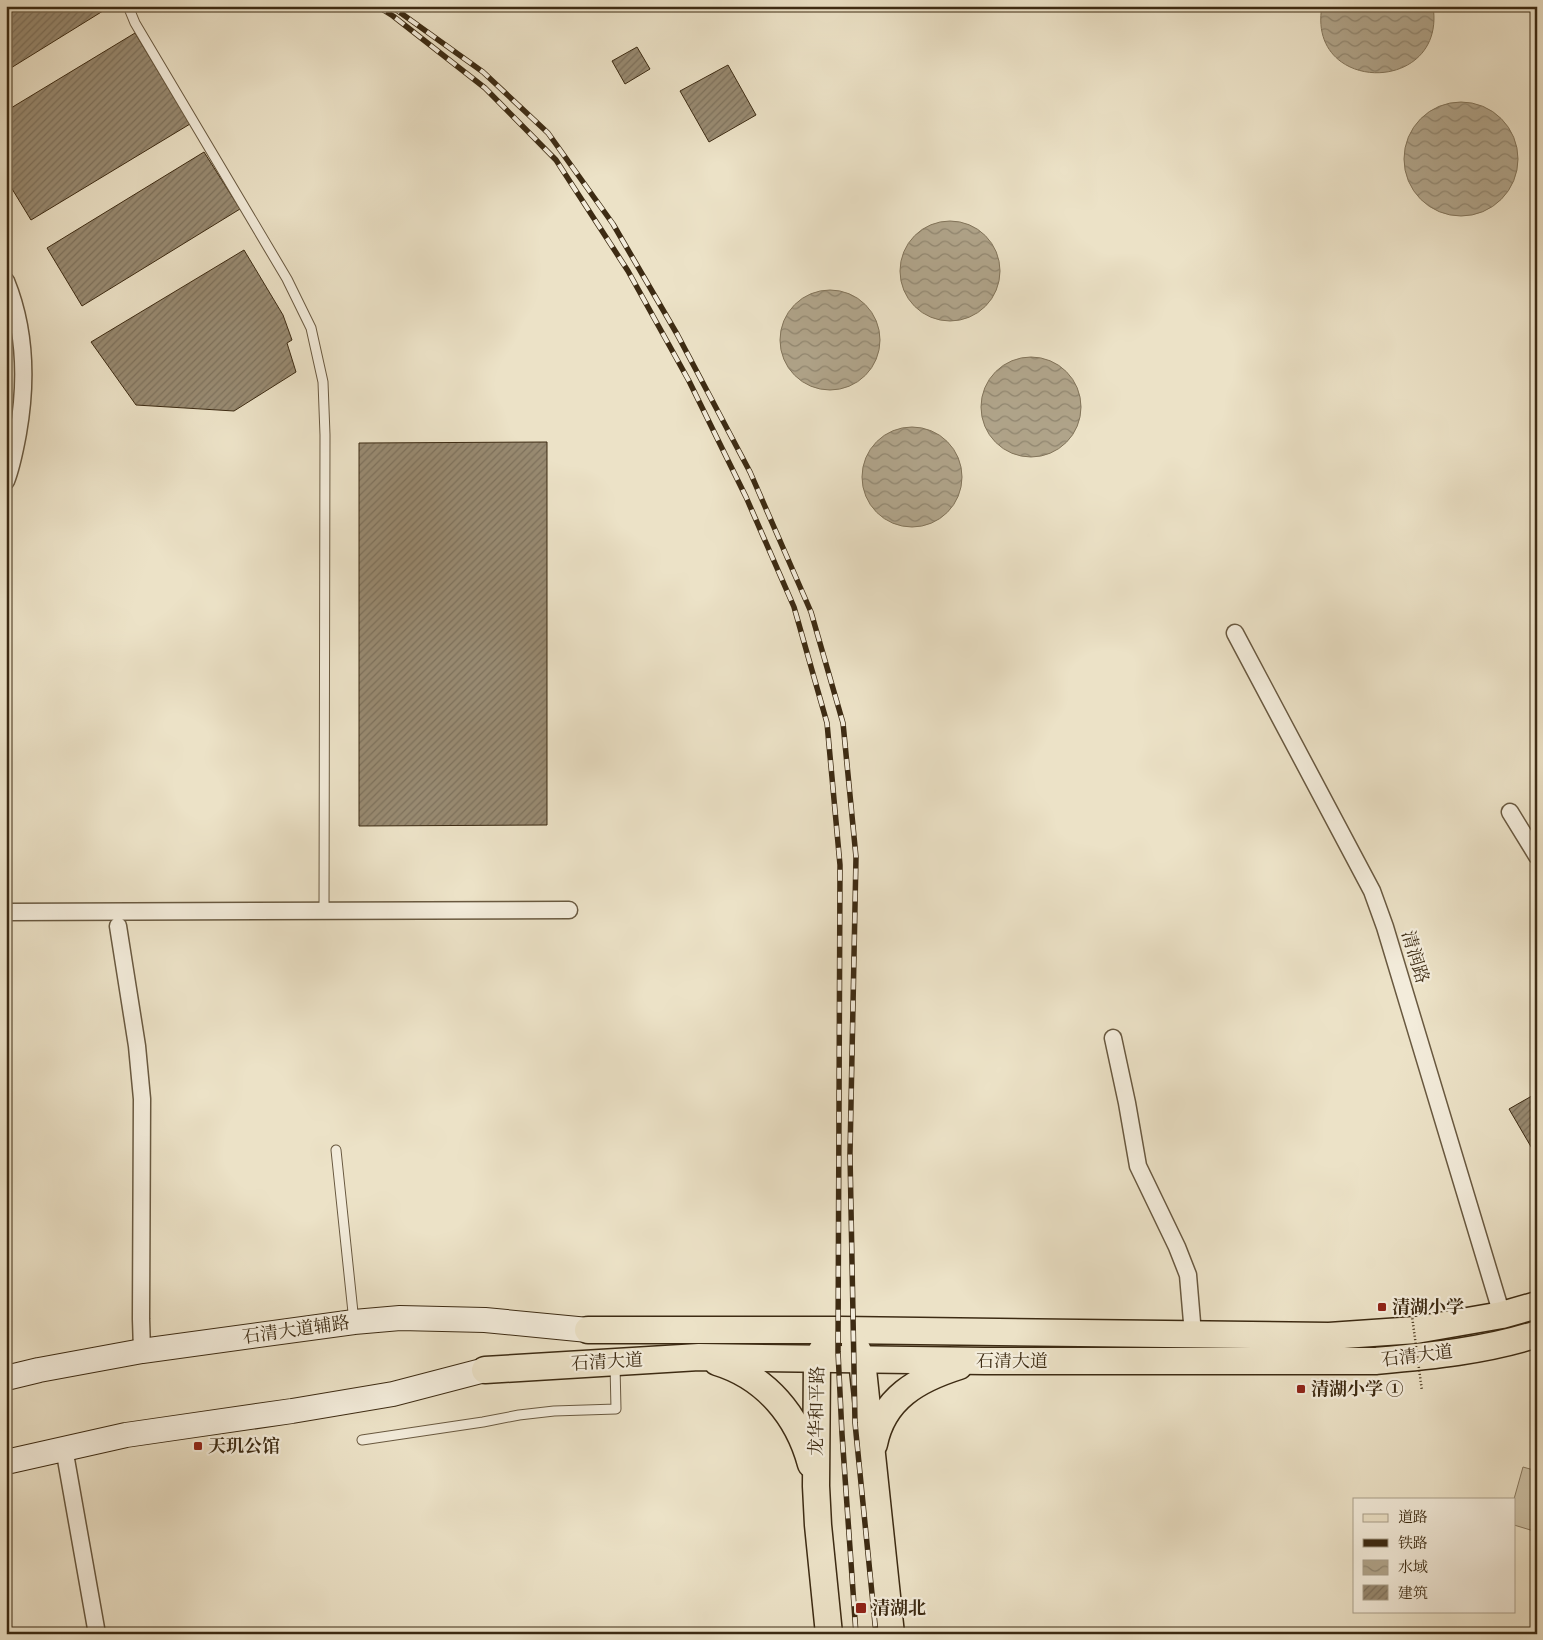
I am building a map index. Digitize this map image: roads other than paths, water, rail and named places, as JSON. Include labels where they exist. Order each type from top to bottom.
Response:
[{"type":"main road","name":"石清大道","points":[[588,1330],[841,1330],[1329,1336],[1416,1330],[1502,1315],[1537,1305]]},
{"type":"main road","name":"石清大道辅路","points":[[6,1378],[142,1351],[354,1322],[400,1318],[466,1320],[588,1330]]},
{"type":"main road","name":"龙华和平路","points":[[829,1634],[816,1486],[817,1359],[832,1336],[841,1330]]},
{"type":"main road","points":[[841,1330],[850,1338],[862,1360],[891,1634]]},
{"type":"main road","name":"石清大道","points":[[486,1370],[699,1357],[985,1361],[1375,1361],[1475,1349],[1537,1334]]},
{"type":"main road","points":[[699,1357],[727,1365],[755,1380],[779,1401],[795,1423],[807,1450],[816,1486]]},
{"type":"main road","points":[[872,1454],[876,1432],[884,1415],[896,1399],[912,1386],[936,1374],[959,1366],[985,1361]]},
{"type":"main road","points":[[6,1462],[126,1436],[393,1394],[486,1370]]},
{"type":"street","points":[[6,281],[16,307],[22,344],[24,378],[21,419],[16,448],[6,481]]},
{"type":"street","name":"清润路","points":[[1235,633],[1372,891],[1385,927],[1502,1315]]},
{"type":"street","points":[[1510,812],[1537,856]]},
{"type":"street","points":[[6,912],[569,910]]},
{"type":"street","points":[[118,926],[137,1046],[142,1099],[142,1351]]},
{"type":"street","points":[[1113,1038],[1138,1166],[1177,1247],[1188,1276],[1193,1334]]},
{"type":"street","points":[[64,1448],[97,1634]]},
{"type":"lane","points":[[128,6],[135,23],[287,279],[311,328],[323,382],[325,435],[324,911]]},
{"type":"lane","points":[[336,1150],[354,1322]]},
{"type":"lane","points":[[362,1440],[520,1415],[616,1409],[615,1362]]},
{"type":"water","points":[[1322,6],[1433,6],[1432,35],[1419,56],[1400,69],[1377,73],[1354,69],[1335,56],[1323,35]]},
{"type":"water","points":[[1461,102],[1483,107],[1501,119],[1513,137],[1518,159],[1513,181],[1501,199],[1483,211],[1461,216],[1439,211],[1421,199],[1409,181],[1404,159],[1409,137],[1421,119],[1439,107]]},
{"type":"water","points":[[950,221],[969,225],[985,236],[996,252],[1000,271],[996,290],[985,306],[969,317],[950,321],[931,317],[915,306],[904,290],[900,271],[904,252],[915,236],[931,225]]},
{"type":"water","points":[[830,290],[849,294],[865,305],[876,321],[880,340],[876,359],[865,375],[849,386],[830,390],[811,386],[795,375],[784,359],[780,340],[784,321],[795,305],[811,294]]},
{"type":"water","points":[[1031,357],[1050,361],[1066,372],[1077,388],[1081,407],[1077,426],[1066,442],[1050,453],[1031,457],[1012,453],[996,442],[985,426],[981,407],[985,388],[996,372],[1012,361]]},
{"type":"water","points":[[912,427],[931,431],[947,442],[958,458],[962,477],[958,496],[947,512],[931,523],[912,527],[893,523],[877,512],[866,496],[862,477],[866,458],[877,442],[893,431]]},
{"type":"railway","points":[[377,6],[393,16],[485,88],[556,160],[628,271],[689,381],[746,497],[794,607],[827,723],[840,865],[838,1352],[856,1634]]},
{"type":"railway","points":[[391,6],[483,72],[548,133],[613,224],[677,334],[750,472],[811,612],[843,723],[856,857],[850,1154],[855,1423],[876,1634]]},
{"type":"place","name":"清湖小学","points":[[1382,1307]]},
{"type":"place","name":"清湖小学 ①","points":[[1301,1389]]},
{"type":"place","name":"天玑公馆","points":[[198,1446]]},
{"type":"place","name":"清湖北","points":[[861,1608]]}]
